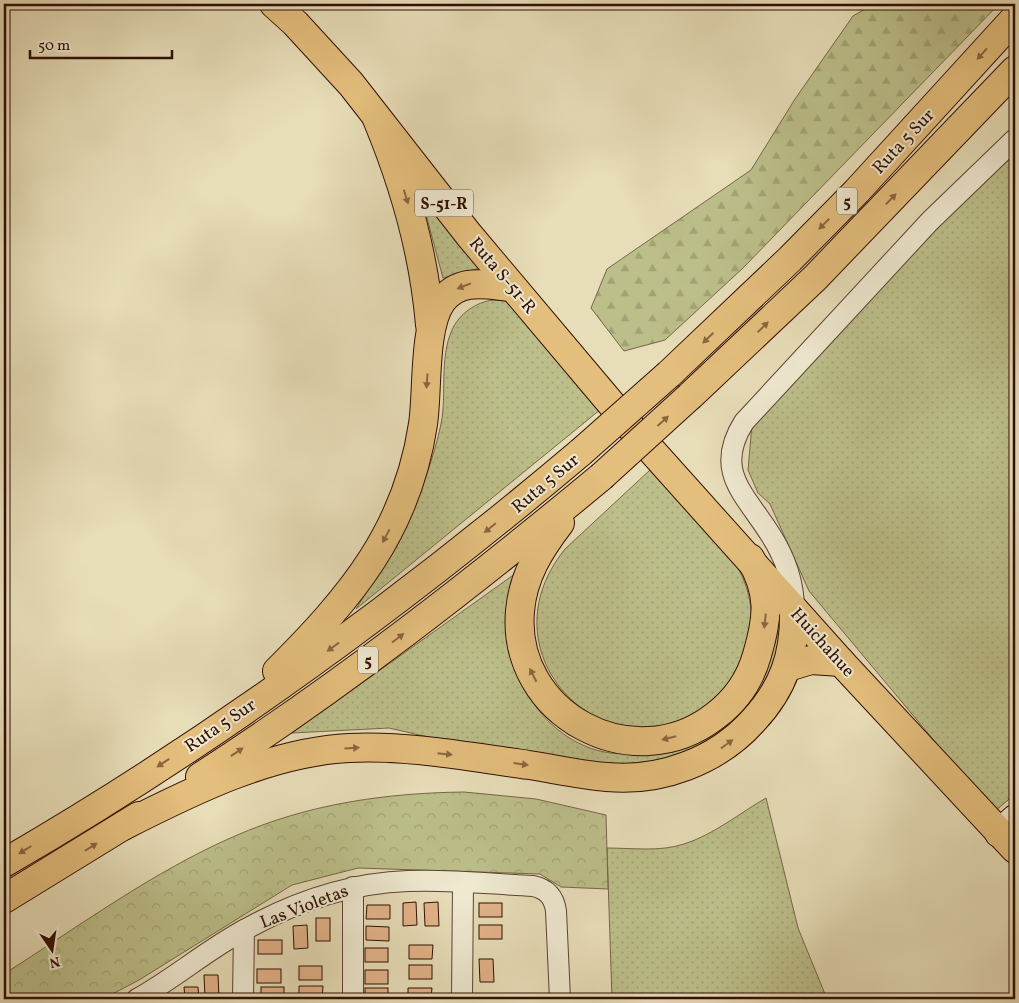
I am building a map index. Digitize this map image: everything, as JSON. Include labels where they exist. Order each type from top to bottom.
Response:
[{"type":"main road","name":"Ruta S-51-R","points":[[274,4],[322,51],[351,84],[376,119],[512,287],[635,432]]},
{"type":"main road","name":"Ruta 5 Sur","points":[[4,863],[128,787],[300,671],[424,580],[581,452],[669,374],[790,259],[857,191],[1015,18]]},
{"type":"main road","name":"Ruta 5 Sur","points":[[4,898],[123,826],[274,727],[372,658],[526,539],[601,477],[815,278],[1015,70]]},
{"type":"main road","points":[[218,727],[326,622],[360,580],[388,533],[400,508],[417,454],[426,394],[431,332],[428,299],[417,233],[392,156],[376,119]]},
{"type":"main road","points":[[431,332],[438,308],[451,292],[480,282],[512,287]]},
{"type":"main road","name":"Huichahue","points":[[635,432],[750,558],[841,662],[1010,834]]},
{"type":"main road","points":[[601,477],[565,516],[543,546],[527,578],[520,611],[522,646],[534,679],[556,707],[584,728],[618,740],[656,741],[692,731],[723,710],[746,681],[754,664],[764,633],[766,619],[764,592],[750,558]]},
{"type":"main road","points":[[123,826],[222,779],[303,754],[348,748],[394,748],[472,757],[606,777],[634,777],[662,773],[702,760],[734,740],[764,708],[788,667],[794,610]]},
{"type":"main road","points":[[788,667],[811,660],[841,662]]},
{"type":"street","points":[[794,610],[792,585],[782,555],[772,536],[734,481],[731,455],[738,432],[744,422],[930,221],[1015,139]]},
{"type":"street","name":"Las Violetas","points":[[140,999],[244,930],[298,904],[353,887],[408,881],[533,886],[545,890],[550,894],[556,911],[560,999]]},
{"type":"street","points":[[462,999],[463,883]]},
{"type":"street","points":[[353,887],[353,999]]},
{"type":"street","points":[[243,999],[244,930]]},
{"type":"green space","points":[[874,4],[999,4],[743,268],[665,340],[624,351],[591,308],[607,269],[751,170],[795,99],[853,16]]},
{"type":"green space","points":[[1015,140],[1015,794],[994,812],[809,591],[770,504],[758,493],[748,470],[753,413]]},
{"type":"green space","points":[[417,181],[484,267],[443,278]]},
{"type":"green space","points":[[493,300],[508,301],[601,409],[356,609],[395,543],[427,473],[435,449],[443,413],[444,365],[452,330],[459,319],[474,306]]},
{"type":"green space","points":[[650,470],[713,535],[735,563],[747,588],[752,626],[743,662],[727,690],[720,698],[680,723],[640,729],[603,720],[571,699],[548,669],[537,632],[542,591],[565,549]]},
{"type":"green space","points":[[519,571],[512,650],[520,679],[530,698],[543,716],[559,731],[577,742],[597,750],[619,754],[641,752],[724,723],[773,605],[789,626],[769,696],[681,761],[605,768],[472,747],[389,728],[292,733]]},
{"type":"green space","points":[[464,792],[536,799],[606,815],[608,889],[561,887],[540,874],[358,868],[292,885],[139,980],[103,999],[4,999],[4,974],[146,883],[205,850],[235,836],[290,816],[347,802],[405,795]]},
{"type":"green space","points":[[766,798],[798,928],[827,999],[612,999],[607,848],[656,849],[684,844],[716,829]]},
{"type":"building","points":[[416,902],[417,925],[403,926],[403,903]]},
{"type":"building","points":[[438,902],[439,926],[425,926],[424,903]]},
{"type":"building","points":[[479,903],[502,903],[502,917],[479,917]]},
{"type":"building","points":[[367,905],[390,905],[390,919],[366,919]]},
{"type":"building","points":[[316,918],[330,918],[330,941],[316,941]]},
{"type":"building","points":[[307,925],[308,948],[294,949],[293,926]]},
{"type":"building","points":[[479,925],[502,925],[502,939],[479,939]]},
{"type":"building","points":[[366,926],[389,927],[389,941],[366,940]]},
{"type":"building","points":[[258,940],[282,940],[282,954],[258,954]]},
{"type":"building","points":[[409,945],[433,945],[432,959],[409,959]]},
{"type":"building","points":[[365,948],[388,948],[388,962],[365,962]]},
{"type":"building","points":[[479,959],[493,959],[494,982],[480,982]]},
{"type":"building","points":[[409,965],[432,965],[432,979],[409,979]]},
{"type":"building","points":[[299,966],[322,966],[322,980],[299,980]]},
{"type":"building","points":[[257,969],[281,969],[281,983],[257,983]]},
{"type":"building","points":[[365,970],[388,970],[388,984],[365,984]]},
{"type":"building","points":[[204,975],[218,975],[219,998],[205,998]]},
{"type":"building","points":[[299,986],[323,986],[322,999],[299,999]]},
{"type":"building","points":[[184,987],[198,987],[199,999],[185,999]]},
{"type":"building","points":[[261,987],[284,987],[284,999],[261,999]]},
{"type":"building","points":[[365,988],[388,988],[388,999],[365,999]]},
{"type":"building","points":[[408,988],[432,988],[431,999],[408,999]]}]
